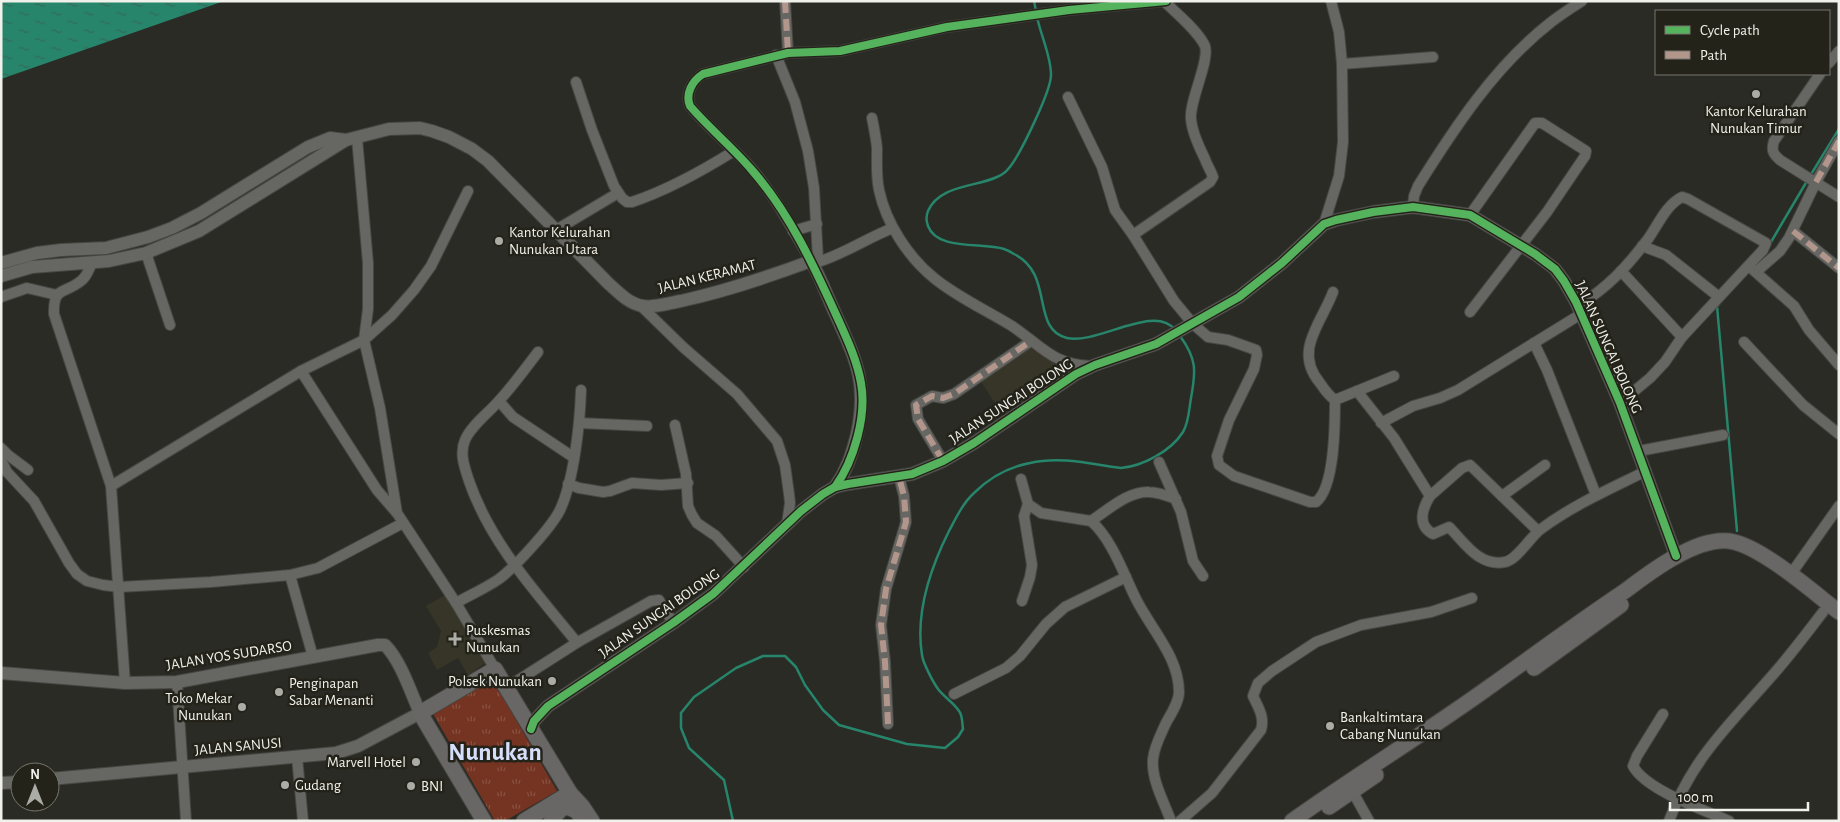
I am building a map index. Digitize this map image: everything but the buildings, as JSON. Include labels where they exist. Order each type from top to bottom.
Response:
[{"type":"main road","points":[[1583,626],[1676,556],[1708,543],[1729,541],[1751,548],[1791,574],[1831,612],[1839,625]]},
{"type":"main road","points":[[1292,821],[1350,786],[1445,719],[1675,566],[1710,550],[1730,550],[1753,558],[1831,612]]},
{"type":"main road","points":[[484,821],[420,713],[495,669],[570,793],[592,821]]},
{"type":"main road","points":[[1309,821],[1350,786]]},
{"type":"main road","points":[[524,821],[570,793]]},
{"type":"main road","points":[[551,821],[561,809],[568,807],[578,812],[582,821]]},
{"type":"street","points":[[835,487],[843,475],[853,451],[862,412],[861,383],[852,350],[814,264],[764,186],[734,151],[690,106],[688,96],[690,88],[693,82],[702,74],[788,53],[840,51],[938,29],[1058,12],[1166,1],[1206,46],[1204,62],[1192,103],[1191,120],[1200,149],[1213,177],[1210,182],[1133,235]]},
{"type":"street","points":[[1324,224],[1339,176],[1343,152],[1342,64],[1339,32],[1331,1]]},
{"type":"street","points":[[1413,207],[1414,196],[1418,186],[1482,92],[1524,45],[1551,22],[1582,1]]},
{"type":"street","points":[[785,2],[788,53]]},
{"type":"street","points":[[1830,62],[1839,50]]},
{"type":"street","points":[[776,56],[795,102],[812,170],[817,224],[814,264]]},
{"type":"street","points":[[1342,64],[1433,57]]},
{"type":"street","points":[[1819,75],[1774,141],[1774,155],[1839,197]]},
{"type":"street","points":[[576,82],[592,130],[618,193],[627,202],[641,199],[699,172],[734,151]]},
{"type":"street","points":[[1068,96],[1102,167],[1115,210],[1133,235],[1188,326],[1208,337],[1228,340],[1255,349],[1257,352],[1254,369],[1229,420],[1217,462],[1234,476],[1310,502],[1316,502],[1323,494],[1333,455],[1335,400],[1313,375],[1309,365],[1308,351],[1311,338],[1333,292]]},
{"type":"street","points":[[872,118],[876,146],[878,189],[893,228],[908,251],[935,279],[1014,327],[1048,354],[1070,364],[1091,366]]},
{"type":"street","points":[[1470,216],[1535,123],[1538,122],[1548,126],[1584,148],[1586,153],[1547,212],[1470,312]]},
{"type":"street","name":"JALAN KERAMAT","points":[[352,139],[389,129],[420,128],[449,137],[472,149],[488,161],[613,288],[624,298],[641,306],[655,306],[697,297],[814,264]]},
{"type":"street","points":[[1,276],[32,267],[92,263],[172,228],[201,213],[308,147],[330,138],[352,139]]},
{"type":"street","points":[[1,263],[37,253],[53,251],[108,255],[146,253],[199,231],[352,139]]},
{"type":"street","points":[[352,139],[368,262],[368,309],[364,340],[380,408],[397,513]]},
{"type":"street","points":[[1620,403],[1650,378],[1665,362],[1682,337],[1719,297],[1752,268],[1780,251],[1793,231],[1811,179],[1839,140]]},
{"type":"street","points":[[111,486],[301,371],[364,340],[392,315],[414,290],[431,266],[468,191]]},
{"type":"street","points":[[556,230],[618,193]]},
{"type":"street","points":[[1381,423],[1413,406],[1440,398],[1458,390],[1534,343],[1579,310],[1621,271],[1642,246],[1670,206],[1682,197],[1766,243],[1752,268]]},
{"type":"street","points":[[224,199],[231,212]]},
{"type":"street","name":"JALAN SUNGAI BOLONG","points":[[531,729],[534,722],[548,706],[673,623],[713,594],[744,567],[787,524],[810,504],[835,487],[899,477],[926,469],[943,461],[987,434],[1063,382],[1091,366],[1166,339],[1239,297],[1282,264],[1324,224],[1357,215],[1413,207],[1470,216],[1521,246],[1555,269],[1564,280],[1579,310],[1620,403],[1676,556]]},
{"type":"street","points":[[793,231],[817,224]]},
{"type":"street","points":[[814,264],[841,254],[893,228]]},
{"type":"street","points":[[1793,231],[1838,268]]},
{"type":"street","points":[[1642,246],[1666,255],[1719,297]]},
{"type":"street","points":[[146,253],[170,325]]},
{"type":"street","points":[[1,297],[27,288],[56,295],[85,278],[92,263]]},
{"type":"street","points":[[1752,268],[1794,306],[1809,330],[1839,365]]},
{"type":"street","points":[[1621,271],[1682,337]]},
{"type":"street","points":[[56,295],[54,314],[111,486],[125,682]]},
{"type":"street","points":[[641,306],[683,347],[745,402],[777,441],[785,464],[789,494],[790,503],[787,524]]},
{"type":"street","points":[[943,461],[918,419],[916,405],[932,396],[943,398],[954,394],[1031,341]]},
{"type":"street","points":[[1744,342],[1803,405],[1839,434]]},
{"type":"street","points":[[1534,343],[1547,370],[1596,495]]},
{"type":"street","points":[[538,352],[499,402],[466,438],[462,454],[480,510],[514,565],[578,642]]},
{"type":"street","points":[[301,371],[377,490],[397,513],[456,602],[495,669]]},
{"type":"street","points":[[1335,400],[1394,376]]},
{"type":"street","points":[[456,602],[500,578],[547,529],[559,512],[574,457],[581,390]]},
{"type":"street","points":[[1357,391],[1394,438],[1430,496]]},
{"type":"street","points":[[499,402],[517,420],[574,457]]},
{"type":"street","points":[[579,423],[647,426]]},
{"type":"street","points":[[675,424],[688,483],[688,506],[692,515],[697,523],[716,536],[744,567]]},
{"type":"street","points":[[1639,451],[1723,435]]},
{"type":"street","points":[[1,448],[28,470]]},
{"type":"street","points":[[1,460],[4,471],[34,500],[77,574],[87,581],[119,587],[290,575],[318,568],[403,524]]},
{"type":"street","points":[[1159,462],[1176,498],[1188,536],[1193,561],[1203,576]]},
{"type":"street","points":[[1538,531],[1470,464],[1462,468],[1430,496],[1423,508],[1422,520],[1429,533],[1433,534],[1449,527],[1480,558],[1498,562],[1512,560],[1538,531],[1552,520],[1596,495],[1646,471]]},
{"type":"street","points":[[1502,496],[1545,464]]},
{"type":"street","points":[[888,724],[885,662],[880,625],[886,589],[906,522],[905,501],[899,477]]},
{"type":"street","points":[[1021,479],[1028,504],[1024,516],[1032,565],[1022,601]]},
{"type":"street","points":[[568,484],[603,492],[632,483],[688,483]]},
{"type":"street","points":[[1028,504],[1041,513],[1091,520],[1123,500],[1139,493],[1153,492],[1176,498]]},
{"type":"street","points":[[1791,574],[1839,506]]},
{"type":"street","points":[[1091,520],[1102,533],[1137,601],[1168,651],[1178,683],[1179,697],[1163,729],[1153,758],[1155,778],[1171,821]]},
{"type":"street","points":[[290,575],[313,658]]},
{"type":"street","points":[[954,694],[1006,668],[1020,656],[1046,624],[1065,607],[1126,577]]},
{"type":"street","points":[[1180,821],[1212,793],[1261,730],[1263,724],[1262,716],[1253,696],[1258,683],[1272,671],[1316,642],[1361,625],[1431,612],[1472,598]]},
{"type":"street","points":[[506,688],[578,642],[651,600],[659,600],[673,623]]},
{"type":"street","points":[[1669,821],[1690,774],[1703,755],[1831,612]]},
{"type":"street","name":"JALAN YOS SUDARSO","points":[[1,673],[125,682],[177,682],[385,645],[396,661],[420,713]]},
{"type":"street","points":[[177,682],[186,821]]},
{"type":"street","name":"JALAN SUNGAI BOLONG","points":[[522,714],[548,706]]},
{"type":"street","name":"JALAN SANUSI","points":[[60,778],[326,754],[348,750],[420,713]]},
{"type":"street","points":[[1662,714],[1637,756],[1633,766],[1636,771],[1649,783],[1678,799],[1729,821]]},
{"type":"street","points":[[297,757],[303,821]]},
{"type":"street","points":[[1350,786],[1369,821]]},
{"type":"shaded area","points":[[1032,344],[1080,368],[1005,418],[979,379]]},
{"type":"shaded area","name":"Puskesmas Nunukan","points":[[445,595],[485,663],[468,675],[458,658],[437,670],[428,653],[437,647],[441,631],[426,606]]},
{"type":"green space","points":[[492,678],[557,791],[505,821],[495,821],[432,712]]},
{"type":"water","points":[[1,1],[224,1],[1,79]]},
{"type":"waterway","points":[[1034,1],[1036,11]]},
{"type":"waterway","points":[[1037,17],[1048,53],[1051,75],[1041,108],[1027,137],[1014,161],[1002,174],[949,191],[933,202],[927,215],[928,226],[933,234],[941,239],[961,244],[1004,249],[1027,263],[1039,287],[1049,324],[1056,333],[1067,338],[1079,339],[1154,321],[1166,323],[1175,330]]},
{"type":"waterway","points":[[1810,176],[1839,129]]},
{"type":"waterway","points":[[1768,247],[1807,181]]},
{"type":"waterway","points":[[1719,304],[1717,306],[1737,531]]},
{"type":"waterway","points":[[733,821],[724,780],[689,748],[681,728],[681,713],[694,697],[736,668],[763,656],[785,656],[796,667],[805,685],[823,710],[839,725],[907,744],[945,748],[958,737],[963,729],[962,718],[957,708],[938,689],[931,677],[922,655],[920,639],[922,607],[930,576],[942,545],[957,516],[966,501],[980,488],[993,478],[1014,467],[1053,460],[1076,461],[1121,468],[1147,461],[1164,451],[1183,432],[1194,380],[1194,366],[1190,352],[1180,336]]},
{"type":"marked path","points":[[785,1],[788,53]]},
{"type":"marked path","points":[[1816,182],[1839,141]]},
{"type":"marked path","points":[[1793,231],[1839,268]]},
{"type":"marked path","points":[[943,461],[918,419],[916,405],[932,396],[943,398],[954,394],[1031,341]]},
{"type":"marked path","points":[[888,724],[881,625],[886,589],[906,522],[904,496],[899,477]]},
{"type":"cycle path","points":[[835,487],[848,464],[860,423],[862,409],[861,383],[854,358],[820,279],[789,221],[751,169],[690,106],[688,97],[690,88],[703,74],[788,53],[840,51],[947,27],[1069,10],[1166,1]]},
{"type":"cycle path","points":[[531,729],[534,721],[548,706],[673,623],[713,594],[801,511],[823,494],[835,487],[848,484],[912,474],[943,461],[974,443],[1076,374],[1095,365],[1156,344],[1239,297],[1282,263],[1324,224],[1373,212],[1413,207],[1470,215],[1535,254],[1555,269],[1576,302],[1620,403],[1676,556]]},
{"type":"place","name":"Kantor Kelurahan Nunukan Timur","points":[[1756,94]]},
{"type":"place","name":"Kantor Kelurahan Nunukan Utara","points":[[499,241]]},
{"type":"place","name":"Puskesmas Nunukan","points":[[455,639]]},
{"type":"place","name":"Polsek Nunukan","points":[[552,681]]},
{"type":"place","name":"Penginapan Sabar Menanti","points":[[279,692]]},
{"type":"place","name":"Toko Mekar Nunukan","points":[[242,707]]},
{"type":"place","name":"Bankaltimtara Cabang Nunukan","points":[[1330,726]]},
{"type":"place","name":"Marvell Hotel","points":[[416,762]]},
{"type":"place","name":"Gudang","points":[[285,785]]},
{"type":"place","name":"BNI","points":[[411,786]]},
{"type":"district","name":"Nunukan","points":[[495,751]]}]
